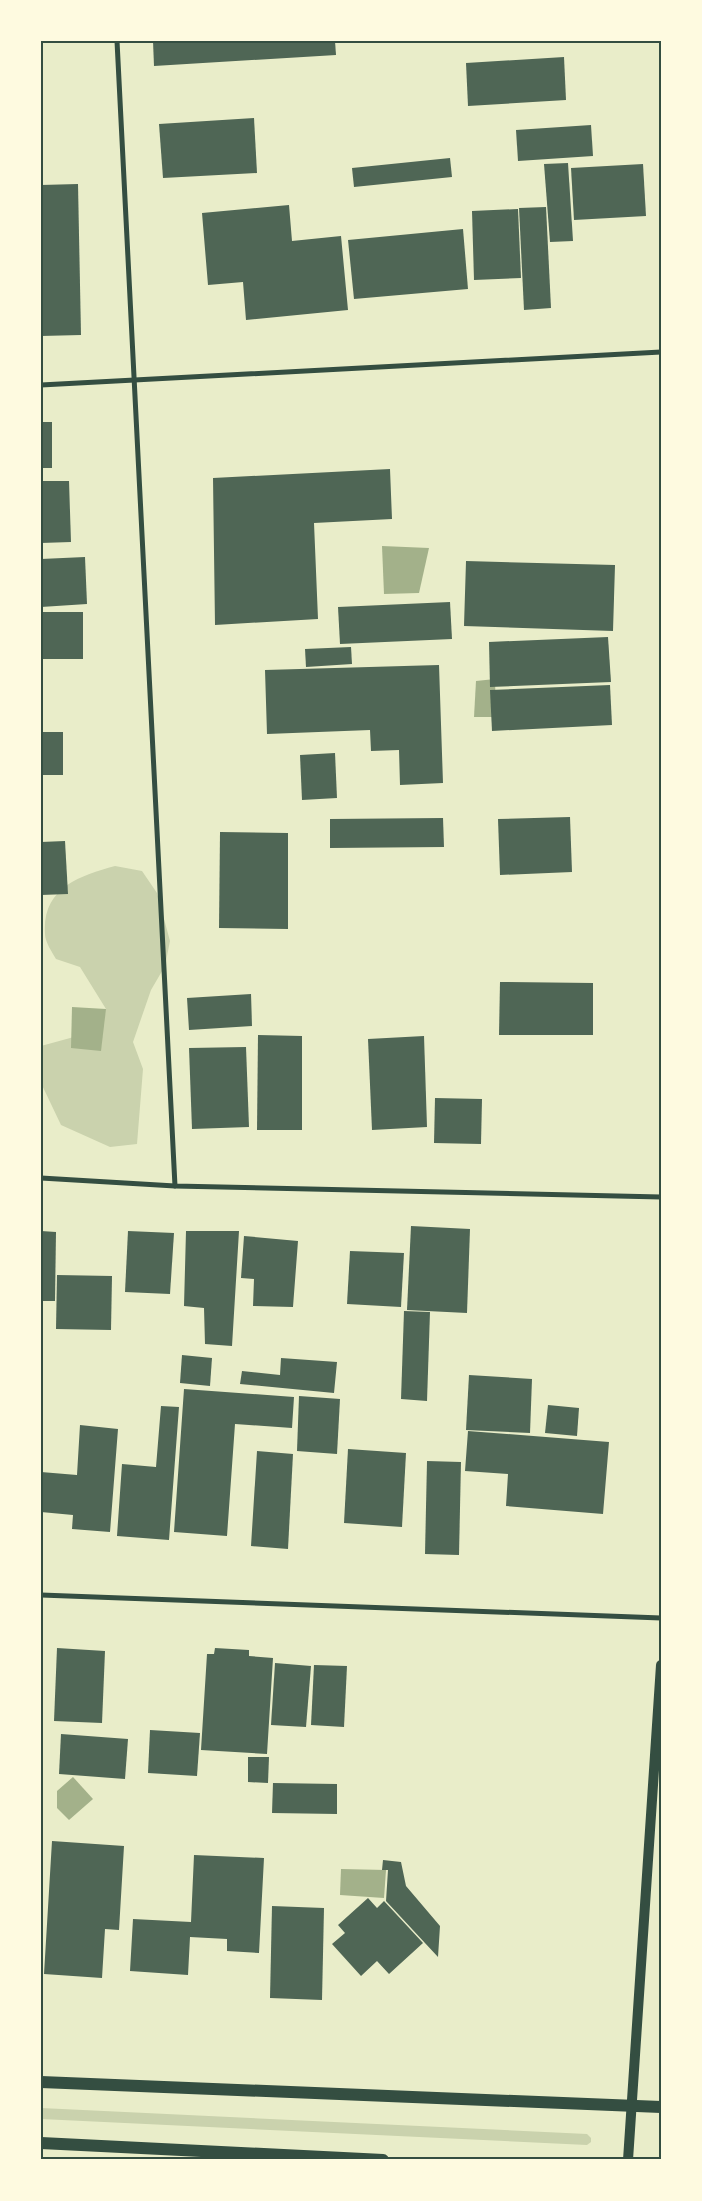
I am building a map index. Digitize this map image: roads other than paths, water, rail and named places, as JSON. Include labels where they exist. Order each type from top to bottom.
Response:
[{"type":"main road","points":[[628,2160],[661,1665]]},
{"type":"main road","points":[[41,2082],[632,2104],[661,2107]]},
{"type":"main road","points":[[41,2143],[383,2160]]},
{"type":"street","points":[[118,41],[175,1186]]},
{"type":"street","points":[[41,385],[661,352]]},
{"type":"street","points":[[41,1178],[175,1186],[661,1197]]},
{"type":"street","points":[[41,1595],[661,1618]]}]
